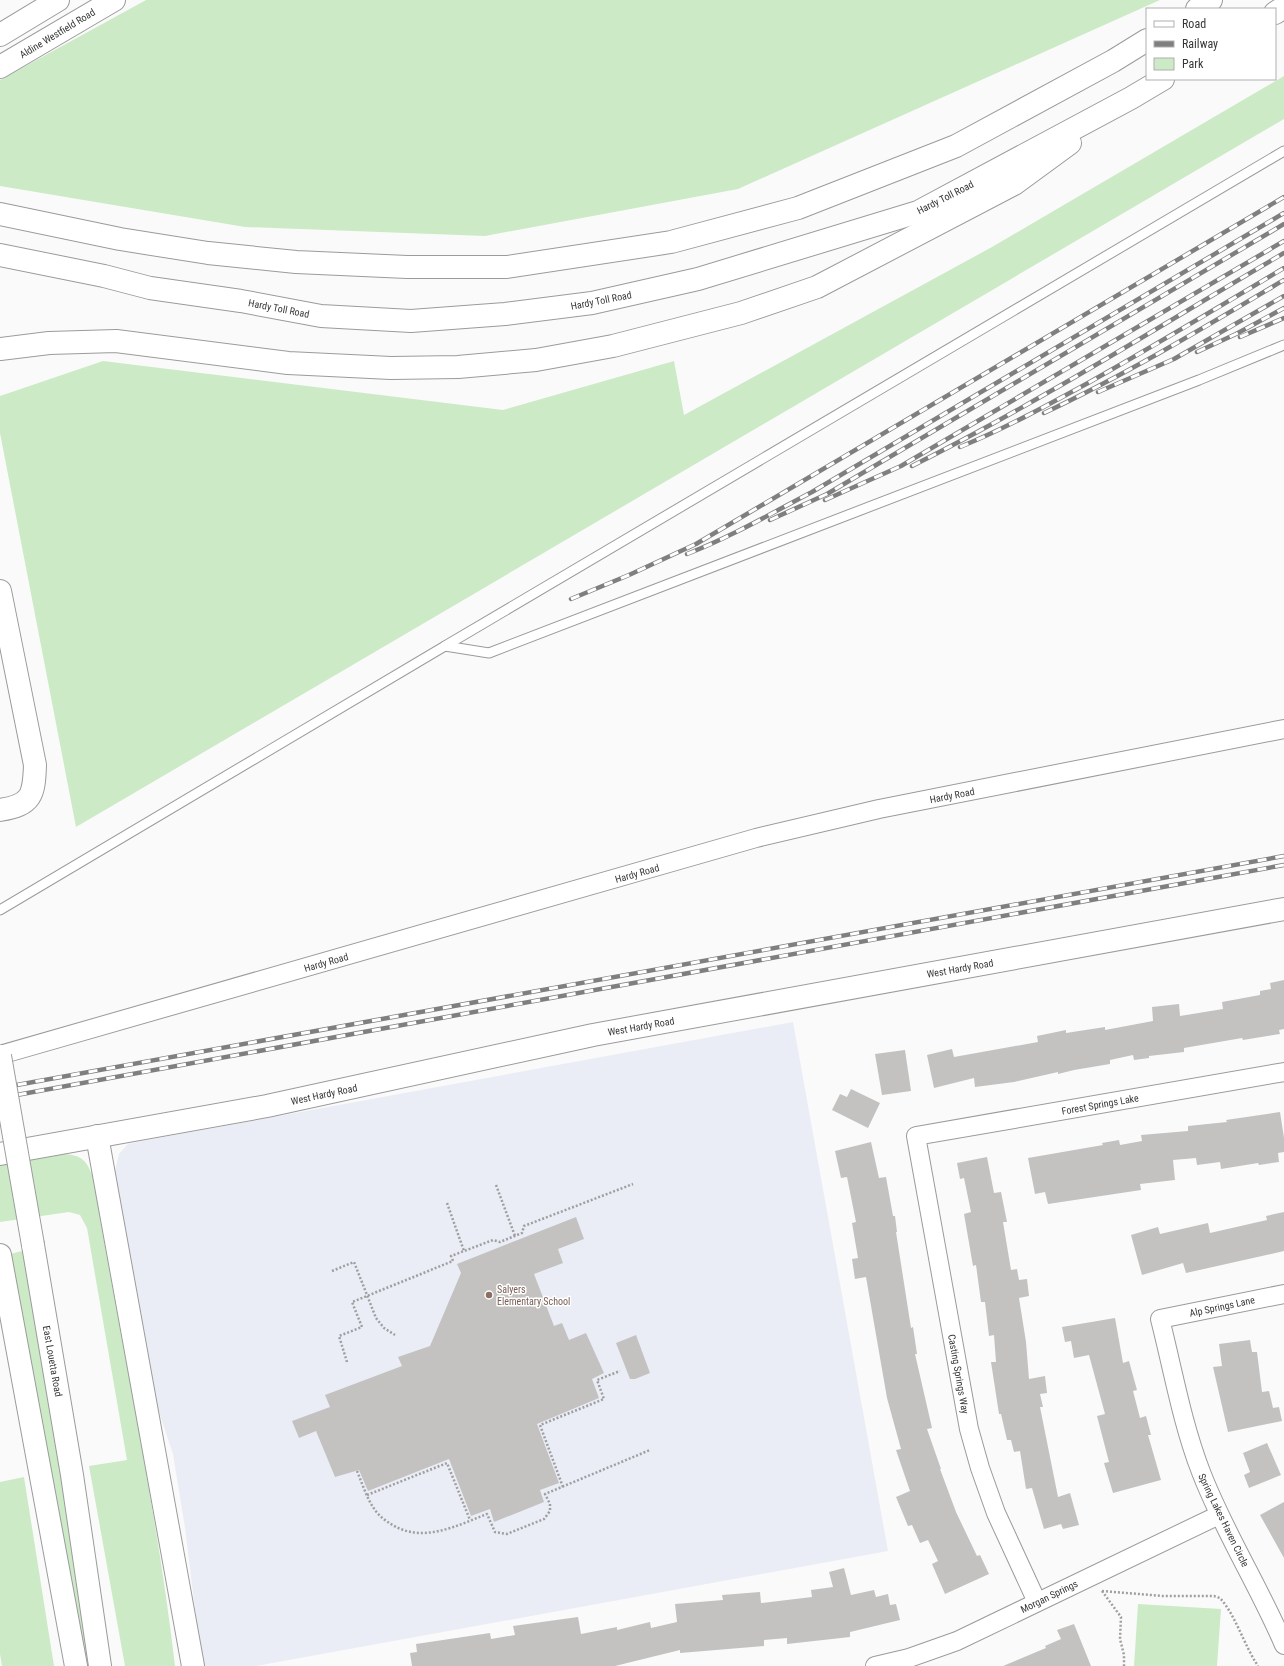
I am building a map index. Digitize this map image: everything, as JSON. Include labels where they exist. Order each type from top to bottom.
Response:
[{"type":"main road","points":[[0,35],[58,0]]},
{"type":"main road","name":"Aldine Westfield Road","points":[[0,67],[83,8],[114,0]]},
{"type":"main road","points":[[1199,8],[1211,0]]},
{"type":"main road","points":[[0,214],[120,239],[208,253],[296,262],[407,267],[507,267],[671,242],[798,208],[956,146],[1112,61],[1146,41]]},
{"type":"main road","name":"Hardy Toll Road","points":[[0,255],[104,276],[150,288],[241,301],[321,316],[412,321],[504,314],[592,303],[698,279],[918,212],[1131,98],[1161,80]]},
{"type":"main road","points":[[0,349],[49,343],[116,341],[288,363],[391,368],[458,367],[536,360],[613,346],[741,312],[817,287],[1014,184],[1131,98]]},
{"type":"main road","points":[[0,591],[35,765],[34,785],[28,798],[17,807],[0,810]]},
{"type":"main road","name":"West Hardy Road","points":[[0,1154],[267,1106],[593,1035],[1284,909]]},
{"type":"main road","name":"East Louetta Road","points":[[0,1055],[72,1475],[100,1666]]},
{"type":"main road","points":[[97,1136],[193,1666]]},
{"type":"main road","points":[[0,1254],[76,1666]]},
{"type":"street","name":"Hardy Road","points":[[0,1055],[756,838],[879,809],[1284,729]]},
{"type":"street","name":"Forest Springs Lake","points":[[916,1136],[1284,1072]]},
{"type":"street","name":"Casting Springs Way","points":[[916,1136],[969,1428],[980,1468],[996,1513],[1037,1602]]},
{"type":"street","name":"Alp Springs Lane","points":[[1160,1319],[1284,1294]]},
{"type":"street","name":"Spring Lakes Haven Circle","points":[[1160,1319],[1189,1437],[1201,1472],[1220,1515],[1277,1609],[1284,1646]]},
{"type":"street","name":"Morgan Springs","points":[[875,1666],[908,1658],[957,1641],[1220,1515]]},
{"type":"lane","points":[[0,910],[1284,151]]},
{"type":"lane","points":[[445,646],[489,653],[1199,380],[1284,345]]},
{"type":"path","points":[[347,1362],[339,1336],[362,1327],[352,1302],[453,1261],[451,1256],[493,1240],[500,1242],[522,1233],[524,1226],[633,1184]]},
{"type":"path","points":[[496,1185],[515,1236]]},
{"type":"path","points":[[447,1204],[464,1251]]},
{"type":"path","points":[[332,1271],[354,1262],[366,1296],[380,1324],[395,1335]]},
{"type":"path","points":[[563,1487],[540,1425],[604,1399],[597,1380],[620,1371]]},
{"type":"path","points":[[357,1470],[374,1509],[385,1520],[407,1532],[430,1533],[487,1514],[496,1532],[507,1534],[544,1519],[550,1511],[550,1504],[545,1494],[650,1450]]},
{"type":"path","points":[[367,1495],[448,1463],[470,1520]]},
{"type":"path","points":[[1094,1575],[1102,1591],[1121,1617],[1122,1625],[1120,1639],[1124,1655],[1124,1666]]},
{"type":"path","points":[[1102,1591],[1163,1596],[1214,1596],[1220,1598],[1241,1631],[1251,1656],[1258,1666]]},
{"type":"shaded area","name":"Salyers Elementary School","points":[[793,1022],[888,1551],[256,1666],[202,1666],[185,1528],[173,1454],[154,1397],[115,1171],[119,1154],[128,1144]]},
{"type":"green space","points":[[146,0],[1160,0],[738,189],[485,236],[245,227],[0,186],[0,80]]},
{"type":"green space","points":[[1284,76],[1284,119],[76,827],[0,433],[0,396],[103,361],[503,410],[674,361],[684,415],[992,247]]},
{"type":"green space","points":[[65,1154],[76,1156],[83,1160],[93,1177],[148,1482],[175,1666],[125,1666],[89,1466],[127,1460],[87,1228],[80,1215],[69,1212],[0,1222],[0,1166]]},
{"type":"green space","points":[[26,1250],[93,1666],[86,1666],[10,1254]]},
{"type":"green space","points":[[24,1477],[54,1666],[2,1666],[0,1654],[0,1482]]},
{"type":"green space","points":[[1138,1604],[1221,1609],[1217,1666],[1134,1666]]},
{"type":"building","points":[[1284,980],[1284,1029],[1279,1030],[1280,1034],[1243,1040],[1242,1038],[1184,1048],[1184,1052],[1149,1056],[1149,1058],[1134,1060],[1133,1055],[1110,1060],[1110,1064],[1058,1074],[1058,1072],[1014,1082],[975,1087],[974,1078],[934,1088],[927,1055],[952,1049],[954,1057],[1038,1042],[1037,1036],[1066,1030],[1066,1033],[1105,1027],[1105,1030],[1153,1021],[1152,1007],[1179,1004],[1180,1016],[1223,1009],[1222,1002],[1260,995],[1260,991],[1271,989],[1270,983]]},
{"type":"building","points":[[905,1050],[911,1091],[882,1095],[875,1054]]},
{"type":"building","points":[[851,1089],[880,1103],[868,1128],[832,1110],[840,1094],[847,1097]]},
{"type":"building","points":[[1280,1112],[1284,1138],[1284,1152],[1278,1153],[1279,1162],[1259,1165],[1258,1163],[1221,1169],[1220,1162],[1197,1165],[1196,1158],[1173,1160],[1175,1180],[1140,1184],[1141,1190],[1048,1204],[1045,1192],[1035,1194],[1028,1158],[1103,1145],[1102,1143],[1119,1140],[1120,1145],[1142,1141],[1141,1135],[1188,1131],[1188,1126],[1227,1122],[1226,1120]]},
{"type":"building","points":[[871,1142],[879,1178],[886,1177],[893,1216],[895,1216],[896,1232],[911,1328],[913,1327],[917,1354],[915,1354],[932,1428],[927,1429],[956,1512],[977,1556],[980,1555],[989,1574],[945,1594],[932,1564],[938,1561],[928,1540],[920,1543],[912,1525],[908,1526],[896,1497],[910,1491],[896,1450],[901,1449],[887,1398],[866,1277],[855,1279],[852,1259],[858,1258],[852,1223],[856,1222],[847,1177],[841,1178],[835,1151]]},
{"type":"building","points":[[987,1157],[994,1193],[1001,1192],[1007,1222],[1003,1222],[1011,1270],[1017,1269],[1019,1280],[1027,1279],[1029,1296],[1019,1298],[1026,1342],[1029,1379],[1045,1376],[1047,1393],[1040,1394],[1043,1407],[1040,1407],[1058,1497],[1070,1493],[1079,1525],[1063,1529],[1061,1524],[1044,1529],[1032,1488],[1026,1489],[1020,1451],[1014,1452],[1011,1440],[1007,1440],[1001,1414],[999,1414],[991,1362],[996,1362],[994,1335],[989,1336],[985,1302],[981,1302],[976,1265],[973,1266],[964,1214],[971,1212],[964,1178],[960,1179],[957,1163]]},
{"type":"building","points":[[1284,1212],[1284,1251],[1186,1273],[1183,1263],[1142,1275],[1131,1235],[1158,1227],[1160,1234],[1208,1223],[1210,1233],[1267,1220],[1266,1216]]},
{"type":"building","points":[[576,1217],[584,1239],[558,1249],[563,1263],[534,1274],[554,1326],[562,1323],[569,1340],[586,1333],[604,1373],[592,1379],[599,1398],[537,1424],[559,1483],[540,1490],[544,1502],[494,1522],[490,1509],[471,1516],[449,1459],[368,1491],[359,1470],[335,1477],[316,1431],[299,1438],[292,1421],[330,1407],[325,1395],[402,1366],[398,1357],[430,1346],[461,1273],[457,1264]]},
{"type":"building","points":[[1115,1318],[1123,1363],[1129,1361],[1137,1390],[1133,1391],[1140,1418],[1146,1416],[1151,1435],[1148,1435],[1161,1480],[1113,1493],[1104,1463],[1109,1462],[1097,1416],[1105,1414],[1089,1355],[1074,1358],[1071,1341],[1065,1342],[1062,1327]]},
{"type":"building","points":[[636,1335],[650,1373],[635,1379],[630,1379],[616,1343]]},
{"type":"building","points":[[1250,1340],[1252,1352],[1257,1352],[1262,1392],[1269,1391],[1273,1408],[1279,1407],[1282,1421],[1228,1432],[1213,1367],[1222,1366],[1219,1344]]},
{"type":"building","points":[[1267,1443],[1281,1475],[1249,1488],[1244,1475],[1250,1472],[1243,1453]]},
{"type":"building","points":[[1284,1502],[1284,1558],[1260,1515]]},
{"type":"building","points":[[844,1568],[851,1595],[874,1590],[876,1597],[888,1594],[890,1605],[896,1604],[900,1620],[850,1632],[850,1637],[787,1644],[787,1638],[764,1640],[764,1646],[680,1653],[680,1650],[615,1666],[412,1666],[410,1653],[417,1652],[416,1644],[490,1633],[491,1639],[515,1635],[513,1626],[578,1617],[581,1634],[617,1627],[617,1630],[650,1622],[651,1628],[677,1622],[675,1604],[723,1600],[722,1595],[760,1592],[761,1603],[812,1597],[811,1590],[833,1587],[829,1572]]},
{"type":"building","points":[[1074,1624],[1091,1666],[1003,1666],[1046,1648],[1045,1646],[1061,1639],[1057,1630]]},
{"type":"railway","points":[[571,599],[629,575],[696,544],[1284,197]]},
{"type":"railway","points":[[687,554],[735,532],[812,492],[1284,213]]},
{"type":"railway","points":[[770,520],[827,494],[1284,224]]},
{"type":"railway","points":[[825,500],[901,466],[1284,241]]},
{"type":"railway","points":[[912,466],[1007,416],[1284,253]]},
{"type":"railway","points":[[960,447],[1041,409],[1162,341],[1284,268]]},
{"type":"railway","points":[[1044,413],[1136,366],[1284,280]]},
{"type":"railway","points":[[1098,392],[1174,359],[1284,296]]},
{"type":"railway","points":[[1197,352],[1236,334],[1284,308]]},
{"type":"railway","points":[[1240,337],[1284,318]]},
{"type":"railway","points":[[0,1088],[1284,856]]},
{"type":"railway","points":[[0,1098],[1284,865]]},
{"type":"place","name":"Salyers Elementary School","points":[[489,1295]]}]
